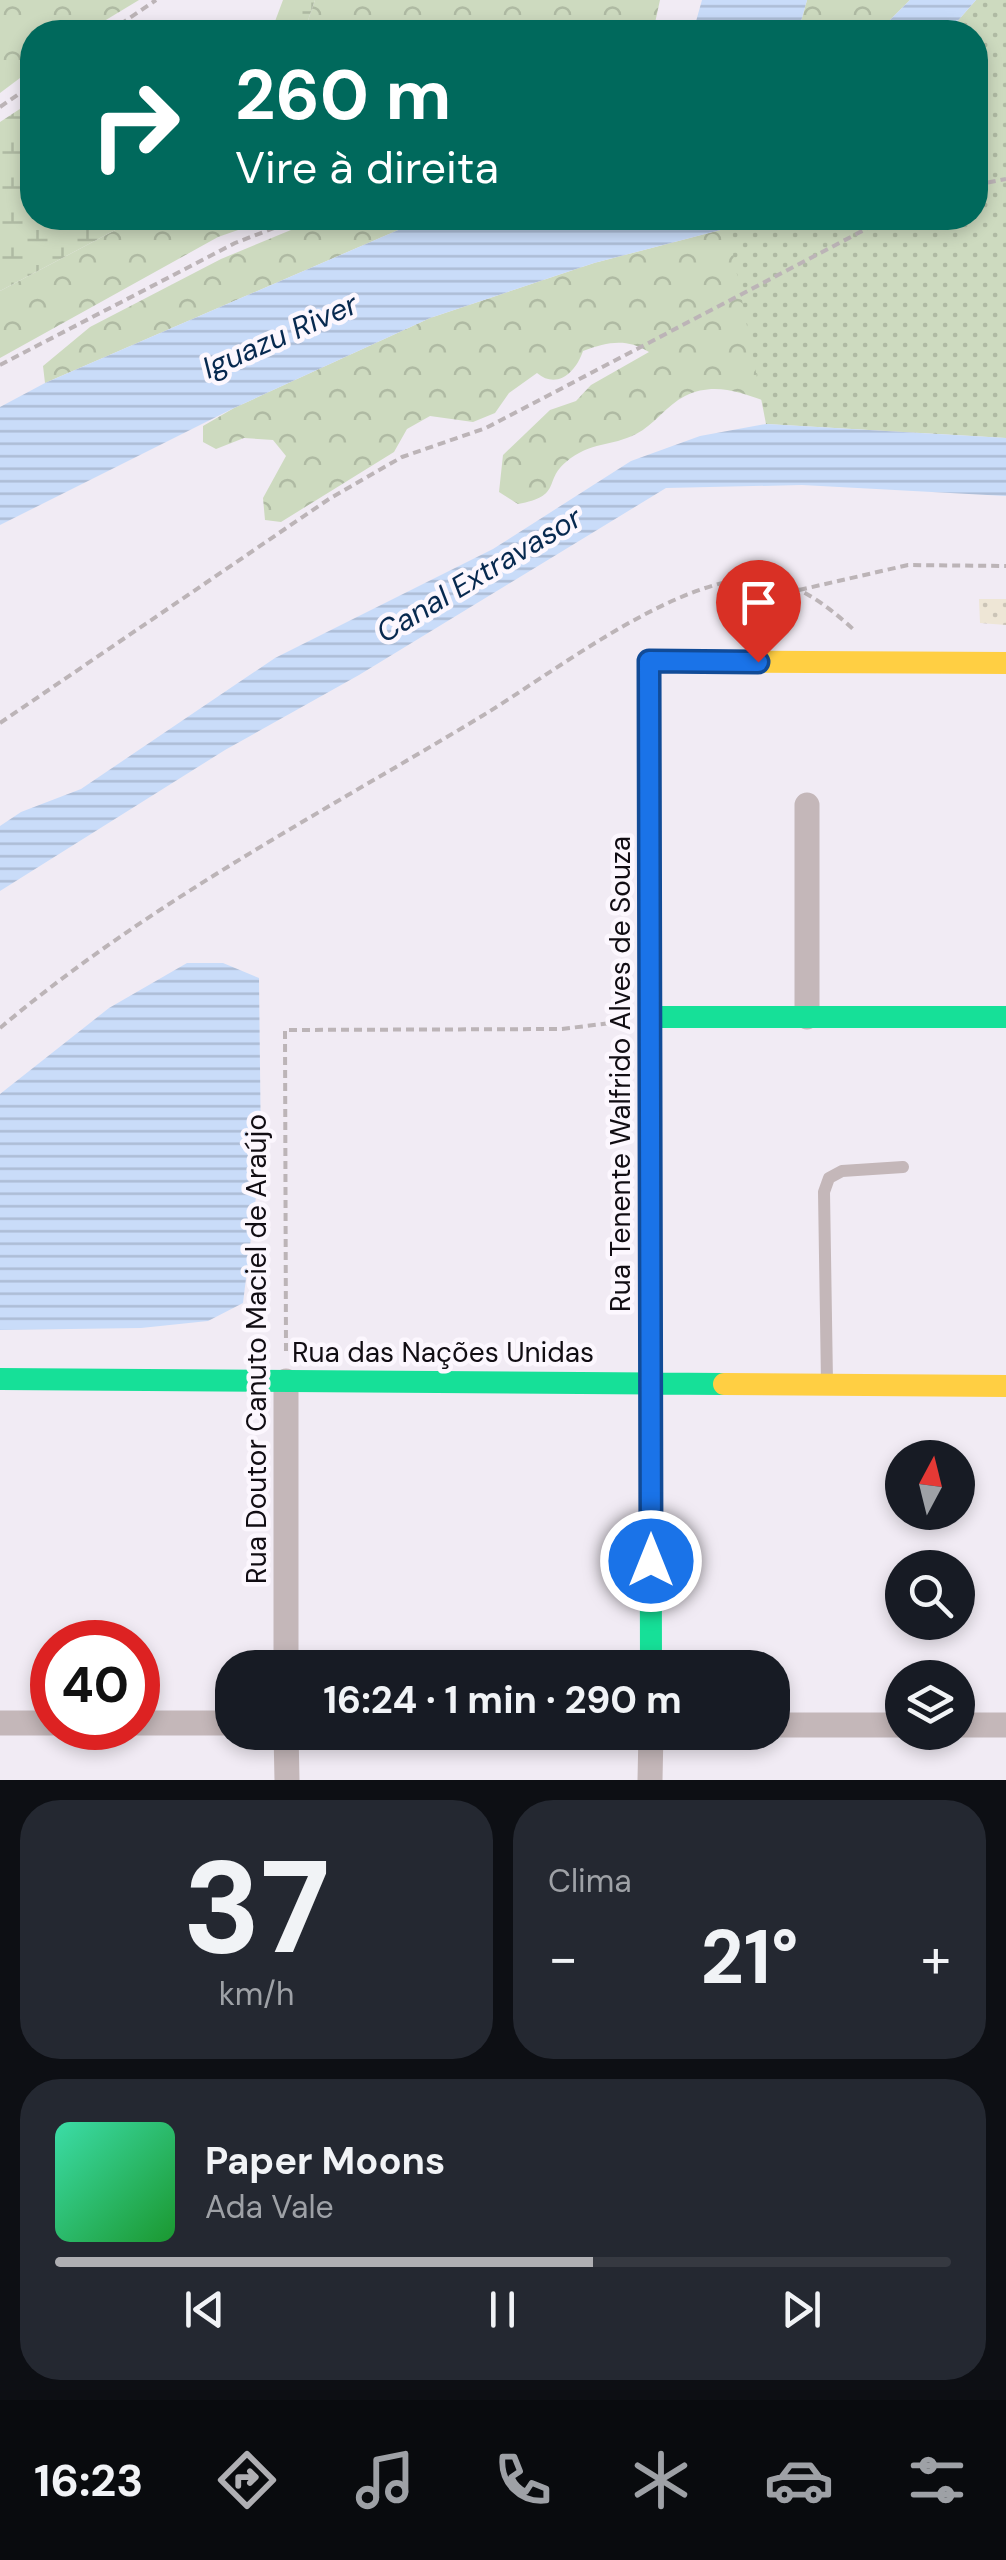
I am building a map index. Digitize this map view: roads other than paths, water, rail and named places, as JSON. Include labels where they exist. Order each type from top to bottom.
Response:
[{"type":"street","name":"Rua Tenente Walfrido Alves de Souza","points":[[651,1650],[649,661],[1006,662]]},
{"type":"street","points":[[806,805],[807,1017]]},
{"type":"street","points":[[650,1017],[1006,1017]]},
{"type":"street","name":"Rua das Nações Unidas","points":[[0,1379],[1006,1386]]},
{"type":"street","name":"Rua Doutor Canuto Maciel de Araújo","points":[[286,1381],[286,1650]]},
{"type":"street","points":[[0,1723],[30,1723]]},
{"type":"street","points":[[160,1723],[215,1724]]},
{"type":"street","points":[[790,1725],[885,1725]]},
{"type":"street","points":[[975,1725],[1006,1725]]},
{"type":"street","points":[[286,1750],[286,1780]]},
{"type":"street","points":[[650,1780],[651,1750]]},
{"type":"lane","points":[[827,1384],[824,1192],[829,1178],[842,1171],[904,1167]]},
{"type":"water","points":[[702,0],[807,0],[801,20],[696,20]]},
{"type":"water","points":[[910,0],[976,0],[958,20],[890,20]]},
{"type":"water","name":"Iguazu River","points":[[398,230],[720,230],[594,263],[430,318],[234,408],[0,525],[0,407],[45,383]]},
{"type":"water","name":"Canal Extravasor","points":[[766,424],[1006,438],[1006,496],[802,485],[666,488],[359,675],[225,750],[0,891],[0,826],[21,812],[81,789],[275,658],[493,549],[631,461],[700,436]]},
{"type":"water","points":[[187,963],[223,963],[259,978],[261,1155],[243,1303],[208,1321],[141,1328],[0,1330],[0,1094],[109,1008]]}]
